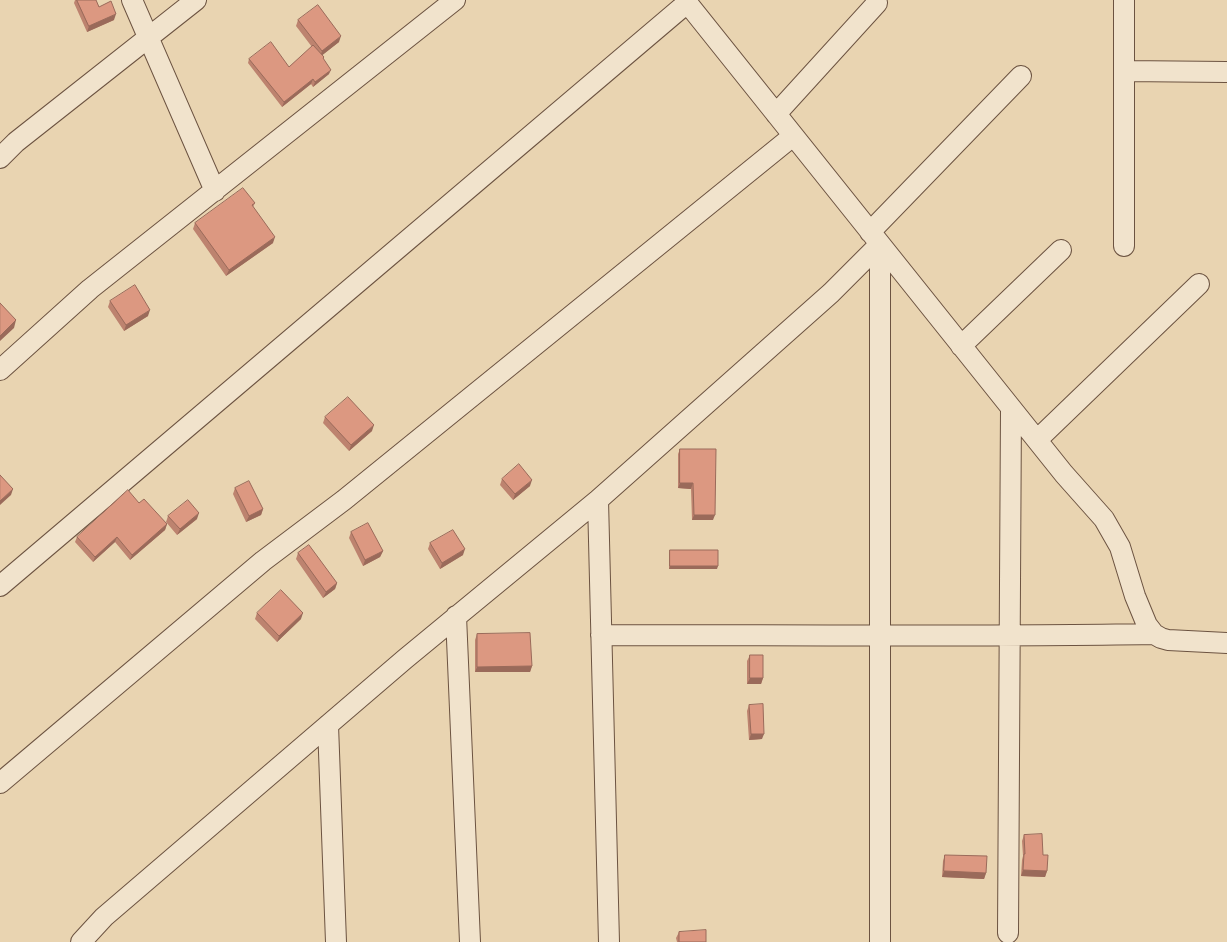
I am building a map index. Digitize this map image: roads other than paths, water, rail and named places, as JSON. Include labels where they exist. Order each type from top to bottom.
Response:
[{"type":"street","points":[[132,0],[147,38],[215,191]]},
{"type":"street","points":[[0,158],[16,142],[196,0]]},
{"type":"street","points":[[0,370],[90,289],[455,0]]},
{"type":"street","points":[[1124,0],[1124,246]]},
{"type":"street","points":[[0,586],[686,2],[1036,440],[1104,519],[1120,546],[1135,596],[1147,626],[1154,634],[1168,640],[1227,643]]},
{"type":"street","points":[[776,114],[877,3]]},
{"type":"street","points":[[1124,71],[1227,72]]},
{"type":"street","points":[[80,942],[104,917],[328,725],[456,616],[598,500],[831,293],[875,238],[1021,76]]},
{"type":"street","points":[[0,783],[263,561],[344,500],[793,136]]},
{"type":"street","points":[[875,238],[880,634],[880,942]]},
{"type":"street","points":[[961,346],[1061,250]]},
{"type":"street","points":[[1036,440],[1199,284]]},
{"type":"street","points":[[1008,933],[1011,408]]},
{"type":"street","points":[[598,500],[609,942]]},
{"type":"street","points":[[456,616],[470,942]]},
{"type":"street","points":[[601,635],[880,634],[1010,636],[1154,634]]},
{"type":"street","points":[[328,725],[336,942]]}]
